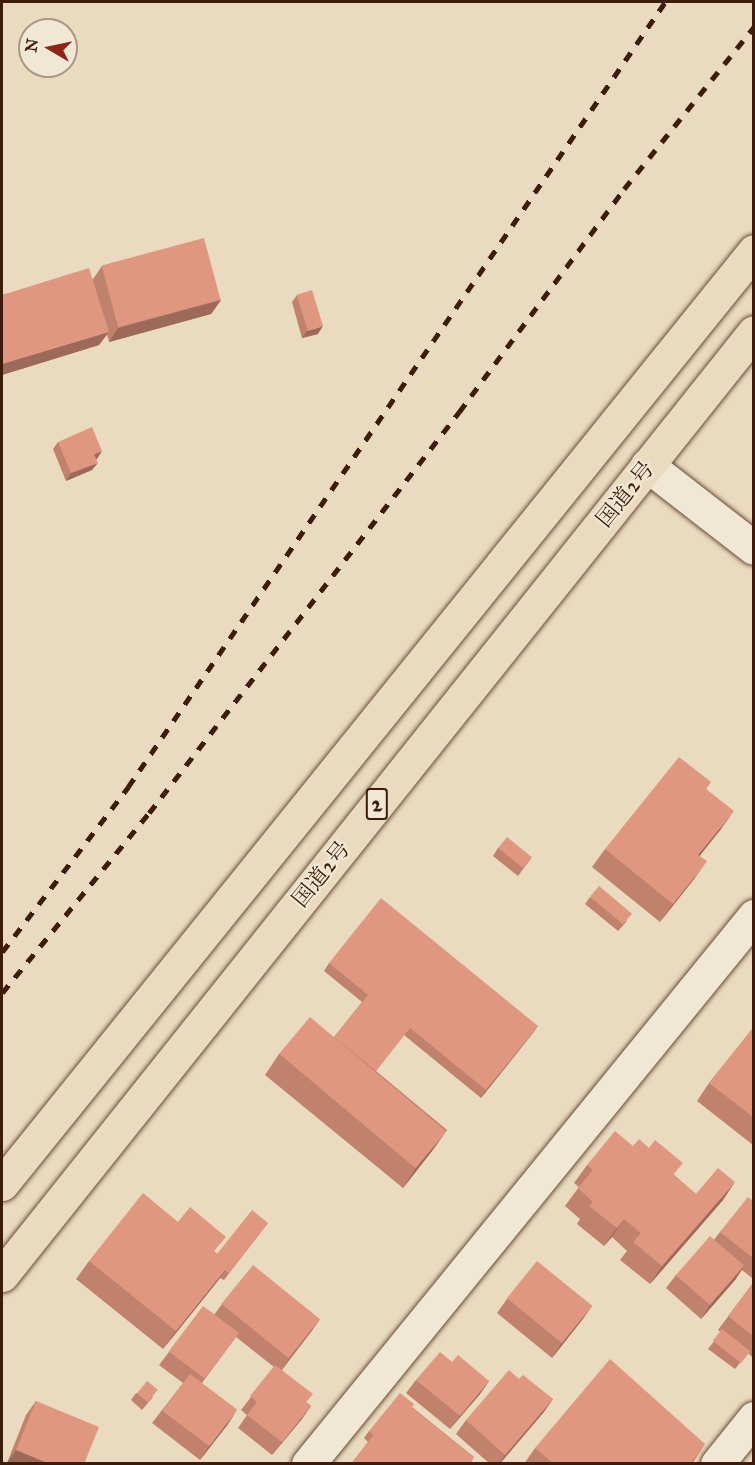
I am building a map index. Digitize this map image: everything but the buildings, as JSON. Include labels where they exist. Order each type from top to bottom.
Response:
[{"type":"highway","name":"2","points":[[2,1184],[753,251]]},
{"type":"highway","name":"国道2号","points":[[2,1275],[753,333]]},
{"type":"street","points":[[648,465],[753,548]]},
{"type":"street","points":[[308,1464],[753,916]]},
{"type":"street","points":[[717,1464],[753,1418]]},
{"type":"railway","points":[[2,952],[128,787],[665,2]]},
{"type":"railway","points":[[2,993],[149,813],[459,412],[624,189],[754,27]]}]
